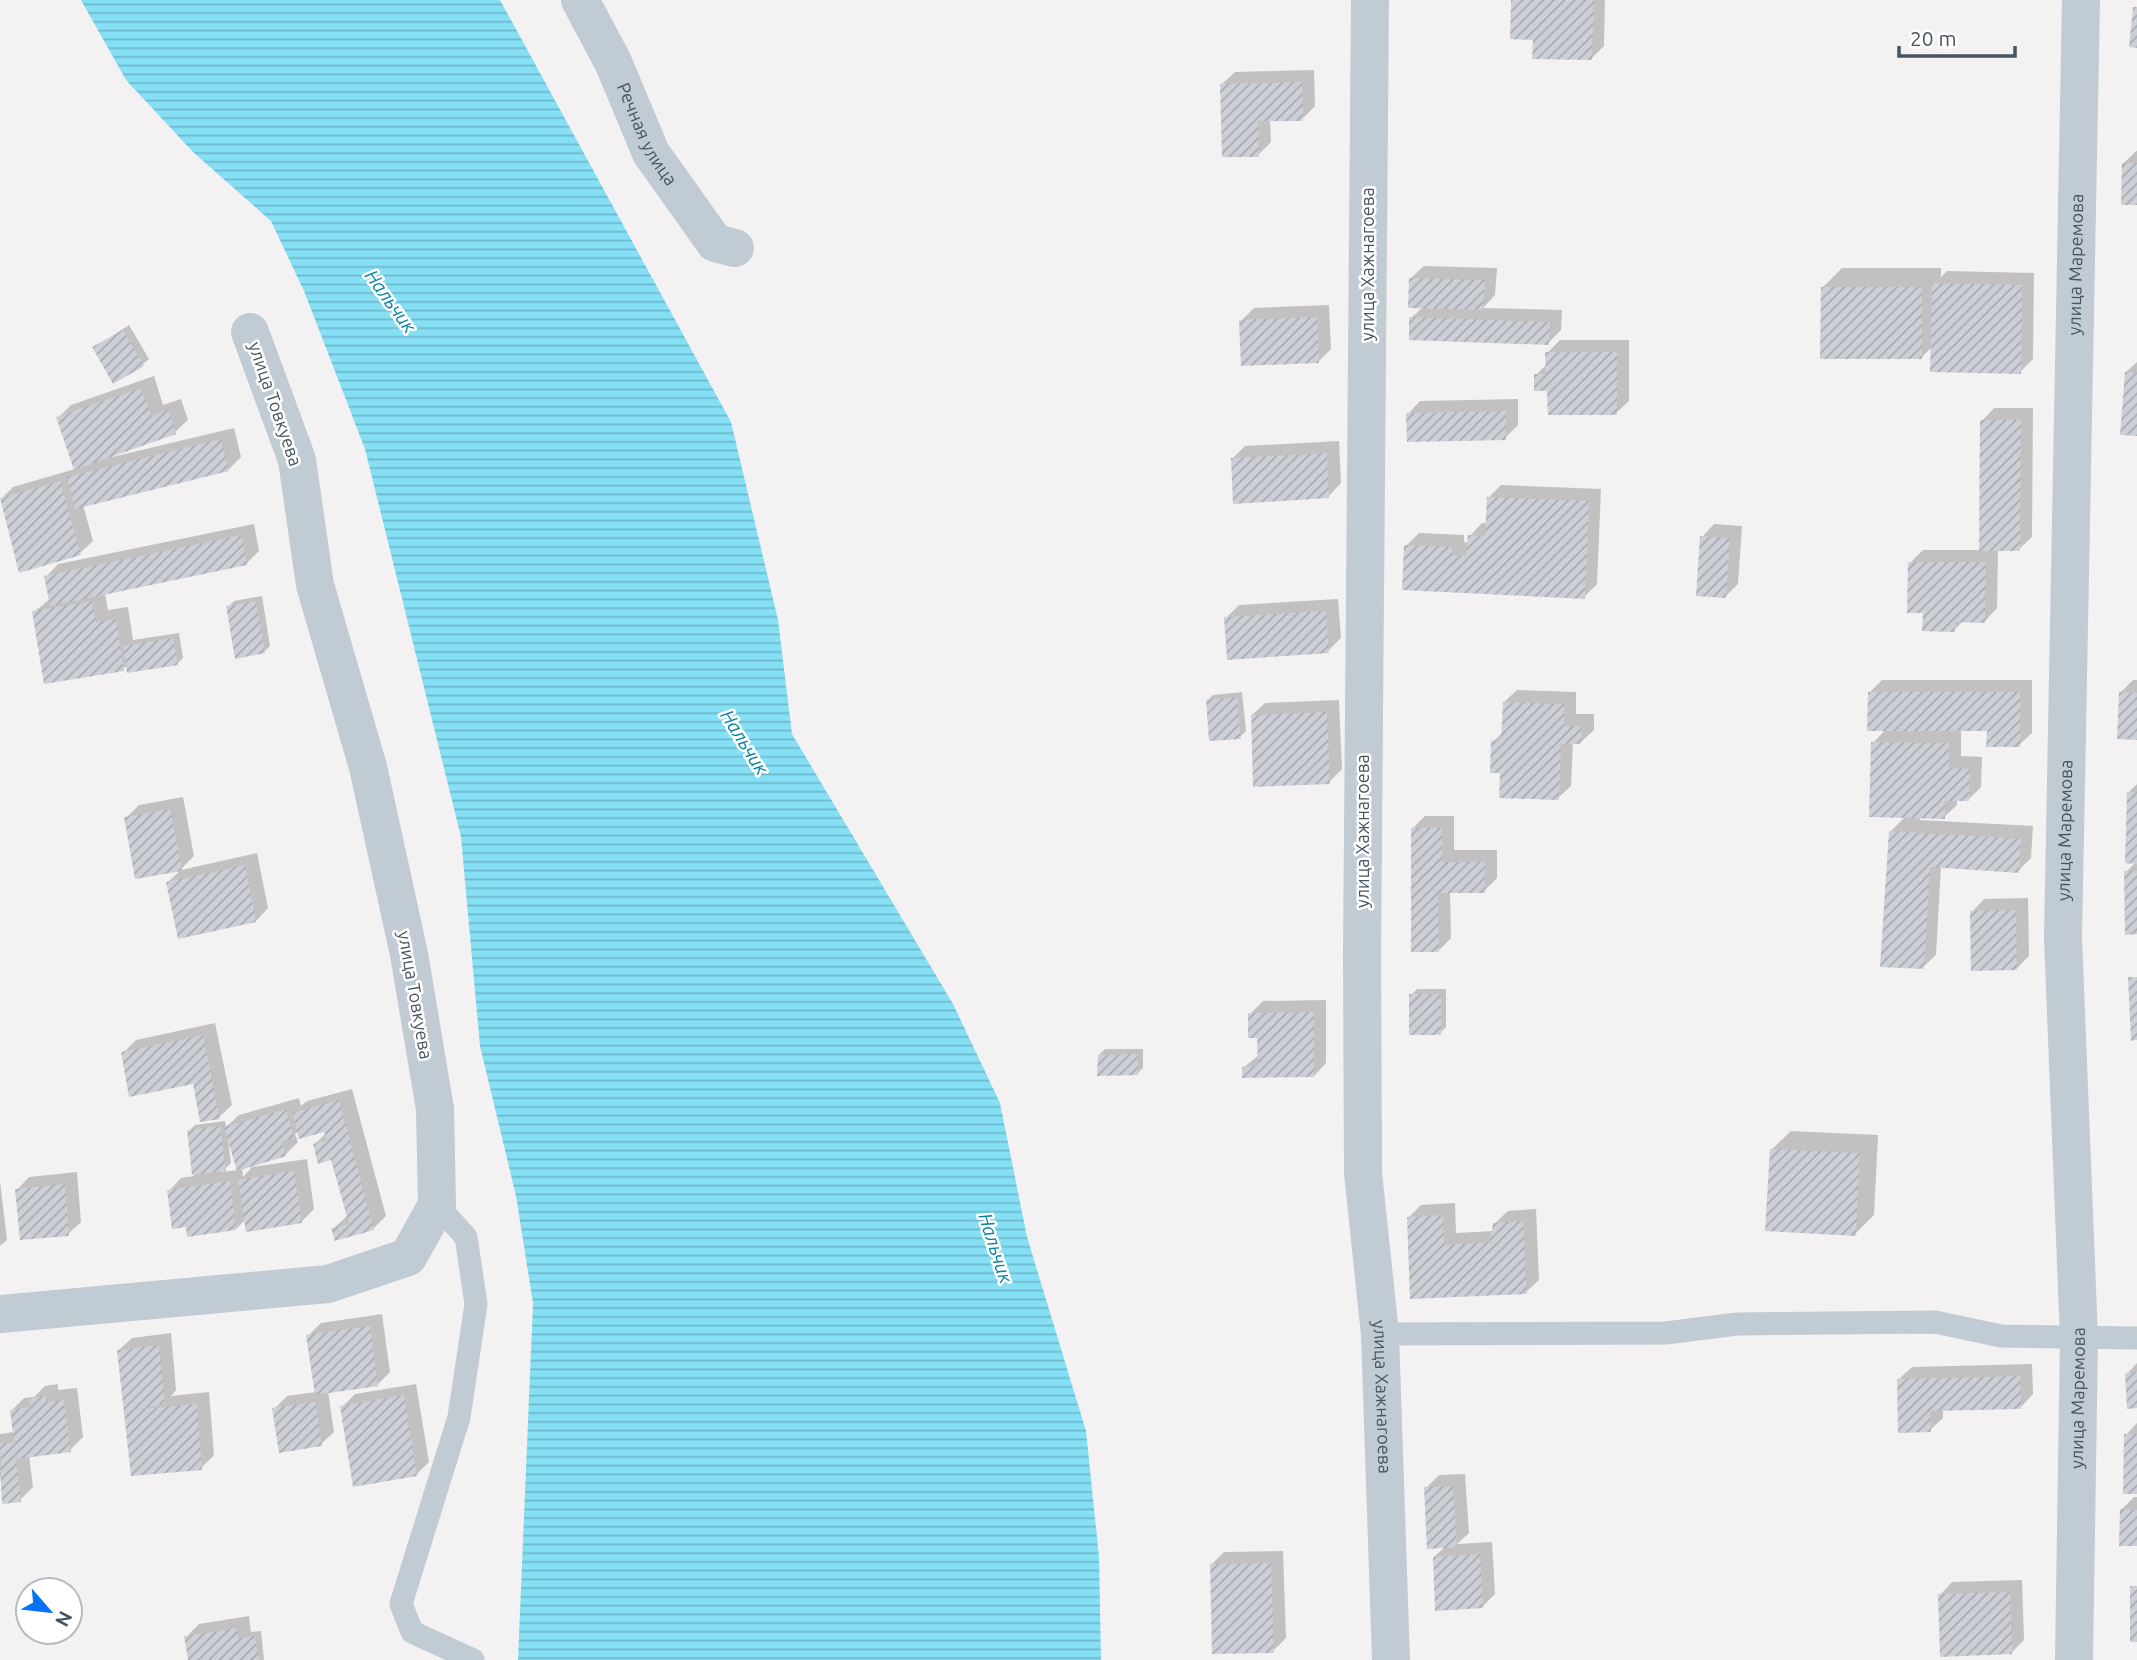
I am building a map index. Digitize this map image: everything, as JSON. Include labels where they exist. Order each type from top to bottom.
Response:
[{"type":"street","name":"Речная улица","points":[[580,0],[613,62],[651,153],[715,243],[735,248]]},
{"type":"street","name":"улица Хажнагоева","points":[[1370,0],[1362,939],[1363,1159],[1380,1334],[1391,1660]]},
{"type":"street","name":"улица Маремова","points":[[2074,1660],[2079,1338],[2063,938],[2081,0]]},
{"type":"street","name":"улица Товкуева","points":[[250,332],[297,460],[315,585],[368,767],[409,954],[435,1109],[437,1205]]},
{"type":"street","points":[[0,1314],[328,1284],[408,1257],[437,1205]]},
{"type":"lane","points":[[437,1205],[466,1237],[476,1304],[459,1417],[401,1604],[412,1632],[473,1660]]},
{"type":"lane","points":[[1380,1334],[1666,1332],[1737,1324],[1935,1322],[2001,1336],[2137,1338]]},
{"type":"water","name":"Нальчик","points":[[81,0],[500,0],[731,422],[778,620],[792,734],[953,1004],[1000,1103],[1027,1237],[1086,1431],[1099,1557],[1101,1660],[518,1660],[533,1303],[516,1196],[480,1046],[461,837],[365,449],[304,291],[271,221],[193,152],[126,80]]},
{"type":"building","points":[[1511,0],[1594,0],[1592,60],[1532,59],[1533,40],[1510,39]]},
{"type":"building","points":[[2133,7],[2137,7],[2137,48],[2129,47]]},
{"type":"building","points":[[1302,82],[1303,121],[1258,121],[1259,157],[1222,157],[1220,84]]},
{"type":"building","points":[[2122,163],[2137,163],[2137,205],[2121,205]]},
{"type":"building","points":[[1409,278],[1485,280],[1483,310],[1408,308]]},
{"type":"building","points":[[1932,283],[2022,285],[2021,374],[1930,372]]},
{"type":"building","points":[[1821,287],[1922,287],[1922,359],[1820,359]]},
{"type":"building","points":[[1317,317],[1319,363],[1241,366],[1239,320]]},
{"type":"building","points":[[1409,317],[1550,322],[1549,345],[1409,340]]},
{"type":"building","points":[[123,330],[144,366],[113,384],[92,347]]},
{"type":"building","points":[[1545,352],[1617,352],[1617,415],[1548,415],[1547,391],[1534,391],[1534,374],[1546,374]]},
{"type":"building","points":[[2125,372],[2137,373],[2137,436],[2120,435]]},
{"type":"building","points":[[141,388],[151,416],[168,410],[176,434],[74,470],[56,417]]},
{"type":"building","points":[[1506,411],[1506,440],[1407,442],[1406,413]]},
{"type":"building","points":[[1980,420],[2021,420],[2020,551],[1979,551]]},
{"type":"building","points":[[221,439],[229,471],[75,509],[67,477]]},
{"type":"building","points":[[1327,453],[1329,498],[1233,504],[1231,458]]},
{"type":"building","points":[[60,481],[81,555],[19,573],[0,498]]},
{"type":"building","points":[[1487,497],[1589,501],[1585,599],[1402,590],[1404,545],[1452,547],[1452,555],[1466,556],[1468,535],[1485,536]]},
{"type":"building","points":[[241,535],[247,565],[50,606],[44,576]]},
{"type":"building","points":[[1700,536],[1730,538],[1726,598],[1696,596]]},
{"type":"building","points":[[1908,562],[1986,562],[1985,623],[1955,622],[1955,632],[1922,631],[1923,613],[1907,613]]},
{"type":"building","points":[[92,601],[96,622],[116,619],[124,671],[44,684],[32,611]]},
{"type":"building","points":[[256,601],[265,653],[235,659],[226,606]]},
{"type":"building","points":[[1326,611],[1329,653],[1227,660],[1224,617]]},
{"type":"building","points":[[173,638],[178,665],[127,673],[123,646]]},
{"type":"building","points":[[1868,692],[2020,692],[2020,747],[1986,747],[1987,731],[1867,731]]},
{"type":"building","points":[[2119,692],[2137,693],[2137,740],[2117,739]]},
{"type":"building","points":[[1237,697],[1241,739],[1209,741],[1206,700]]},
{"type":"building","points":[[1503,702],[1564,704],[1564,726],[1582,726],[1581,744],[1561,744],[1559,800],[1499,798],[1500,773],[1490,773],[1491,741],[1501,739]]},
{"type":"building","points":[[1327,712],[1330,784],[1253,787],[1251,715]]},
{"type":"building","points":[[1871,742],[1949,743],[1949,768],[1970,769],[1969,801],[1945,801],[1945,819],[1869,817]]},
{"type":"building","points":[[2127,792],[2137,792],[2137,864],[2125,863]]},
{"type":"building","points":[[170,809],[182,871],[135,879],[124,817]]},
{"type":"building","points":[[1411,828],[1442,828],[1442,862],[1485,862],[1485,893],[1438,893],[1439,952],[1411,952]]},
{"type":"building","points":[[1889,831],[2021,839],[2019,873],[1930,867],[1924,969],[1880,967]]},
{"type":"building","points":[[245,865],[256,922],[178,939],[166,882]]},
{"type":"building","points":[[2124,871],[2137,871],[2137,934],[2125,935]]},
{"type":"building","points":[[2016,910],[2017,970],[1971,971],[1970,911]]},
{"type":"building","points":[[2128,977],[2137,977],[2137,1040],[2131,1041]]},
{"type":"building","points":[[1409,994],[1441,994],[1441,1035],[1409,1035]]},
{"type":"building","points":[[1314,1012],[1314,1077],[1242,1078],[1242,1067],[1258,1066],[1257,1038],[1248,1038],[1248,1013]]},
{"type":"building","points":[[203,1035],[220,1119],[200,1122],[193,1084],[129,1097],[121,1052]]},
{"type":"building","points":[[1138,1054],[1138,1075],[1097,1076],[1098,1055]]},
{"type":"building","points":[[339,1100],[374,1230],[335,1241],[331,1228],[349,1224],[331,1160],[318,1164],[313,1144],[326,1140],[324,1132],[299,1139],[292,1113]]},
{"type":"building","points":[[286,1109],[294,1138],[281,1142],[286,1156],[237,1171],[224,1127]]},
{"type":"building","points":[[220,1126],[226,1171],[192,1175],[187,1130]]},
{"type":"building","points":[[1770,1149],[1860,1153],[1856,1236],[1765,1231]]},
{"type":"building","points":[[294,1171],[302,1223],[246,1232],[238,1180]]},
{"type":"building","points":[[230,1181],[236,1230],[187,1237],[186,1227],[172,1229],[167,1190]]},
{"type":"building","points":[[65,1184],[69,1236],[20,1240],[15,1189]]},
{"type":"building","points":[[1443,1215],[1444,1245],[1490,1242],[1493,1223],[1523,1221],[1527,1294],[1410,1299],[1407,1217]]},
{"type":"building","points":[[370,1326],[378,1386],[315,1395],[306,1335]]},
{"type":"building","points":[[159,1345],[165,1404],[132,1410],[197,1404],[202,1470],[131,1476],[117,1350]]},
{"type":"building","points":[[2137,1372],[2137,1408],[2127,1409],[2125,1373]]},
{"type":"building","points":[[2020,1376],[2021,1409],[1930,1411],[1931,1432],[1898,1433],[1897,1379]]},
{"type":"building","points":[[404,1395],[417,1476],[353,1487],[340,1406]]},
{"type":"building","points":[[46,1396],[46,1402],[64,1400],[71,1452],[16,1459],[21,1502],[2,1504],[0,1444],[14,1442],[10,1410],[31,1407],[30,1398]]},
{"type":"building","points":[[315,1402],[322,1446],[279,1453],[272,1408]]},
{"type":"building","points":[[2124,1434],[2137,1434],[2137,1494],[2123,1494]]},
{"type":"building","points":[[1453,1486],[1457,1547],[1427,1549],[1424,1487]]},
{"type":"building","points":[[2120,1509],[2137,1510],[2137,1546],[2119,1546]]},
{"type":"building","points":[[1480,1554],[1483,1608],[1435,1611],[1433,1557]]},
{"type":"building","points":[[1271,1563],[1274,1653],[1212,1654],[1210,1564]]},
{"type":"building","points":[[2130,1586],[2137,1586],[2137,1642],[2130,1642]]},
{"type":"building","points":[[2010,1592],[2012,1654],[1940,1657],[1938,1594]]},
{"type":"building","points":[[237,1628],[238,1638],[255,1636],[259,1660],[188,1660],[184,1636]]}]
